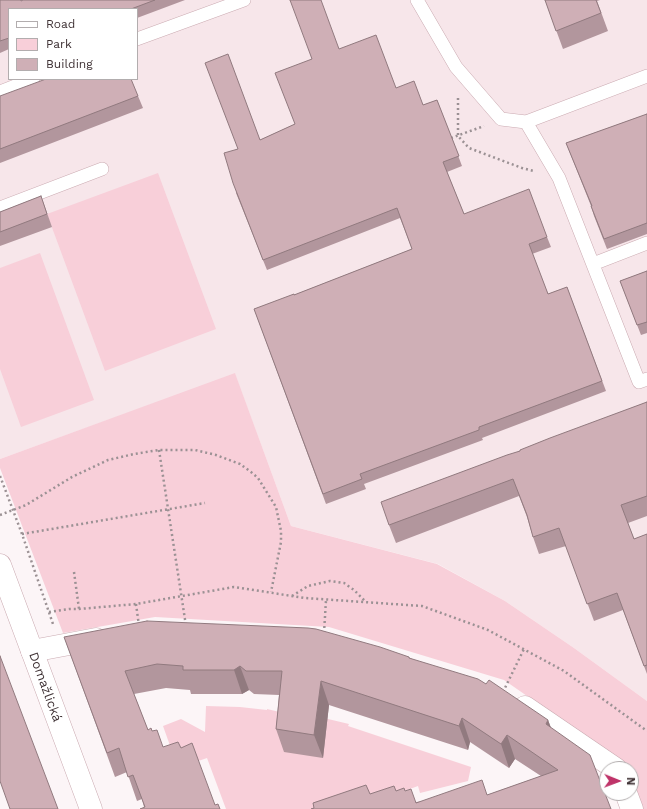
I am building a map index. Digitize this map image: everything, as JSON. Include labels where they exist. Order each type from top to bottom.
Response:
[{"type":"street","name":"Domažlická","points":[[0,565],[91,809]]},
{"type":"street","points":[[32,651],[140,630]]},
{"type":"street","points":[[503,692],[604,761]]},
{"type":"lane","points":[[138,39],[244,0]]},
{"type":"lane","points":[[417,0],[456,67],[501,119],[526,122],[647,76]]},
{"type":"lane","points":[[0,92],[30,80]]},
{"type":"lane","points":[[526,122],[559,178],[639,382],[647,379]]},
{"type":"lane","points":[[0,208],[102,169]]},
{"type":"lane","points":[[593,264],[647,243]]},
{"type":"path","points":[[456,67],[459,90],[458,136],[469,148],[522,168],[559,178]]},
{"type":"path","points":[[451,138],[501,119]]},
{"type":"path","points":[[159,450],[186,629]]},
{"type":"path","points":[[0,515],[13,511],[43,496],[72,477],[108,460],[159,450],[196,450],[216,455],[240,464],[258,478],[276,508],[281,531],[279,557],[271,592]]},
{"type":"path","points":[[0,476],[22,534],[60,646]]},
{"type":"path","points":[[22,534],[205,503]]},
{"type":"path","points":[[74,572],[79,609]]},
{"type":"path","points":[[291,596],[308,586],[330,581],[344,583],[354,590],[366,602]]},
{"type":"path","points":[[49,612],[136,604],[234,587],[306,598],[422,606],[488,630],[564,671],[647,730]]},
{"type":"path","points":[[324,634],[326,600]]},
{"type":"path","points":[[136,604],[140,630]]},
{"type":"path","points":[[503,692],[524,649]]},
{"type":"shaded area","points":[[0,0],[647,0],[647,701],[574,648],[505,601],[438,564],[291,526],[235,374],[0,459]]},
{"type":"green space","points":[[158,173],[216,329],[105,371],[47,214]]},
{"type":"green space","points":[[40,253],[94,400],[21,427],[0,369],[0,268]]},
{"type":"green space","points":[[235,373],[291,526],[437,564],[505,601],[574,648],[647,701],[647,809],[641,809],[638,801],[639,761],[621,761],[504,680],[329,627],[155,617],[63,633],[0,468],[0,459]]},
{"type":"green space","points":[[206,706],[267,709],[349,724],[348,726],[471,767],[468,781],[420,793],[418,786],[399,793],[373,809],[226,809],[207,758],[178,768],[163,726],[181,719],[205,732]]},
{"type":"building","points":[[0,0],[155,0],[134,8],[8,8],[8,38],[0,41]]},
{"type":"building","points":[[290,0],[321,0],[339,49],[376,35],[396,88],[414,81],[423,105],[437,100],[459,156],[443,162],[464,214],[529,189],[547,237],[529,244],[548,294],[567,287],[602,381],[479,427],[479,430],[360,474],[362,479],[323,494],[254,309],[412,249],[397,208],[263,260],[233,183],[224,153],[238,149],[205,63],[228,54],[260,140],[295,124],[275,73],[312,59]]},
{"type":"building","points":[[545,0],[596,0],[601,13],[556,31]]},
{"type":"building","points":[[43,80],[131,80],[138,96],[0,149],[0,96]]},
{"type":"building","points":[[647,114],[647,223],[604,239],[566,143]]},
{"type":"building","points":[[41,196],[47,214],[0,232],[0,212]]},
{"type":"building","points":[[647,271],[647,322],[637,325],[620,281]]},
{"type":"building","points":[[647,402],[647,496],[621,505],[634,539],[647,534],[647,665],[644,666],[617,593],[587,604],[559,528],[533,537],[527,515],[513,479],[389,525],[381,502]]},
{"type":"building","points":[[147,621],[308,628],[380,647],[409,658],[478,679],[486,684],[489,680],[548,720],[546,724],[590,755],[599,778],[599,801],[608,801],[611,809],[311,809],[314,808],[313,803],[366,785],[370,794],[394,786],[396,791],[404,788],[405,791],[411,789],[416,803],[482,780],[487,795],[558,770],[507,735],[501,744],[462,718],[459,726],[321,681],[314,735],[276,729],[282,671],[246,671],[240,666],[234,670],[183,670],[183,666],[157,664],[125,671],[148,730],[151,728],[152,731],[157,730],[163,747],[178,742],[181,748],[192,743],[215,805],[218,804],[220,809],[140,809],[145,807],[133,775],[128,777],[119,748],[107,753],[64,637]]},
{"type":"building","points":[[0,656],[58,809],[10,809],[0,781]]}]
